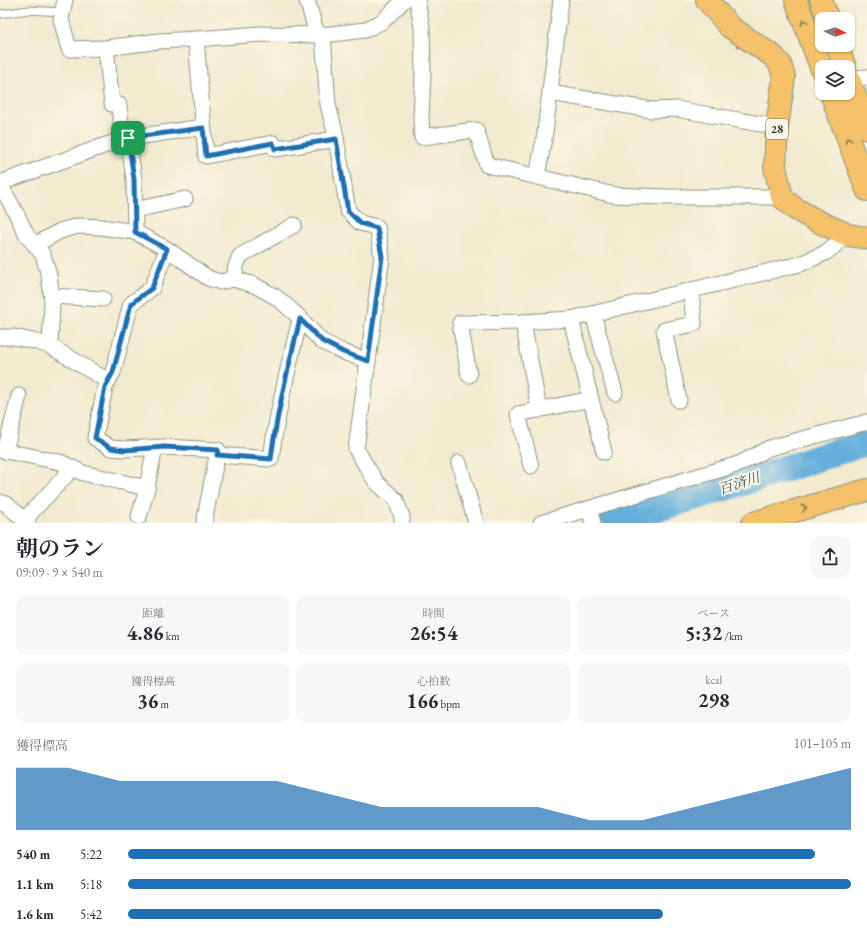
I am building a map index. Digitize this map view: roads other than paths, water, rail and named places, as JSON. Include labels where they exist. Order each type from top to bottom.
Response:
[{"type":"main road","name":"28","points":[[707,0],[730,27],[773,56],[780,64],[784,77],[777,127],[775,167],[782,197]]},
{"type":"main road","points":[[796,0],[818,60]]},
{"type":"main road","points":[[821,0],[825,12]]},
{"type":"main road","points":[[855,86],[867,129]]},
{"type":"main road","points":[[834,100],[867,190]]},
{"type":"main road","points":[[782,197],[794,208],[817,221],[858,236]]},
{"type":"main road","points":[[753,523],[867,490]]},
{"type":"street","points":[[307,0],[320,35],[328,105],[336,139],[348,211],[360,223],[377,228],[382,257],[356,449],[376,482],[396,500],[402,516],[402,523]]},
{"type":"street","points":[[63,6],[61,19],[70,49],[106,48],[160,41],[260,34],[320,35],[365,30],[383,21],[404,0]]},
{"type":"street","points":[[417,0],[422,28],[422,136],[476,130],[487,165],[614,195],[664,197],[782,197]]},
{"type":"street","points":[[537,177],[546,133],[561,0]]},
{"type":"street","points":[[196,39],[206,156],[273,143],[275,149],[336,139]]},
{"type":"street","points":[[106,48],[112,104],[119,105],[134,179],[135,232]]},
{"type":"street","points":[[550,93],[652,110],[678,109],[777,127]]},
{"type":"street","points":[[50,346],[52,296],[49,275],[43,255],[26,234],[0,184],[126,138],[203,128]]},
{"type":"street","points":[[135,210],[185,199]]},
{"type":"street","points":[[234,279],[236,266],[240,256],[294,225]]},
{"type":"street","points":[[35,245],[60,231],[78,226],[101,227],[135,232],[167,249],[208,278],[220,282],[234,279],[254,285],[276,297],[322,341],[343,352],[368,361]]},
{"type":"street","points":[[468,375],[460,323],[523,322],[571,319],[594,314],[800,264],[858,236]]},
{"type":"street","points":[[167,249],[152,288],[131,304],[113,372],[105,387],[95,438],[111,448],[124,450],[155,447],[218,450],[204,523]]},
{"type":"street","points":[[679,400],[664,330],[694,324],[691,290]]},
{"type":"street","points":[[52,296],[103,299]]},
{"type":"street","points":[[594,314],[615,393]]},
{"type":"street","points":[[217,455],[271,459],[274,435],[286,377],[300,319]]},
{"type":"street","points":[[571,319],[604,452]]},
{"type":"street","points":[[523,322],[539,410]]},
{"type":"street","points":[[0,337],[14,337],[50,346],[108,381]]},
{"type":"street","points":[[19,396],[2,450],[60,462],[83,473],[146,488]]},
{"type":"street","points":[[531,466],[518,414],[591,399]]},
{"type":"street","points":[[541,523],[591,516],[739,464],[769,448],[867,422]]},
{"type":"street","points":[[139,517],[155,447]]},
{"type":"street","points":[[459,463],[476,523]]},
{"type":"street","points":[[0,502],[6,504],[26,521],[73,468]]},
{"type":"lane","points":[[0,14],[63,6]]},
{"type":"waterway","name":"百済川","points":[[611,523],[867,442]]}]
